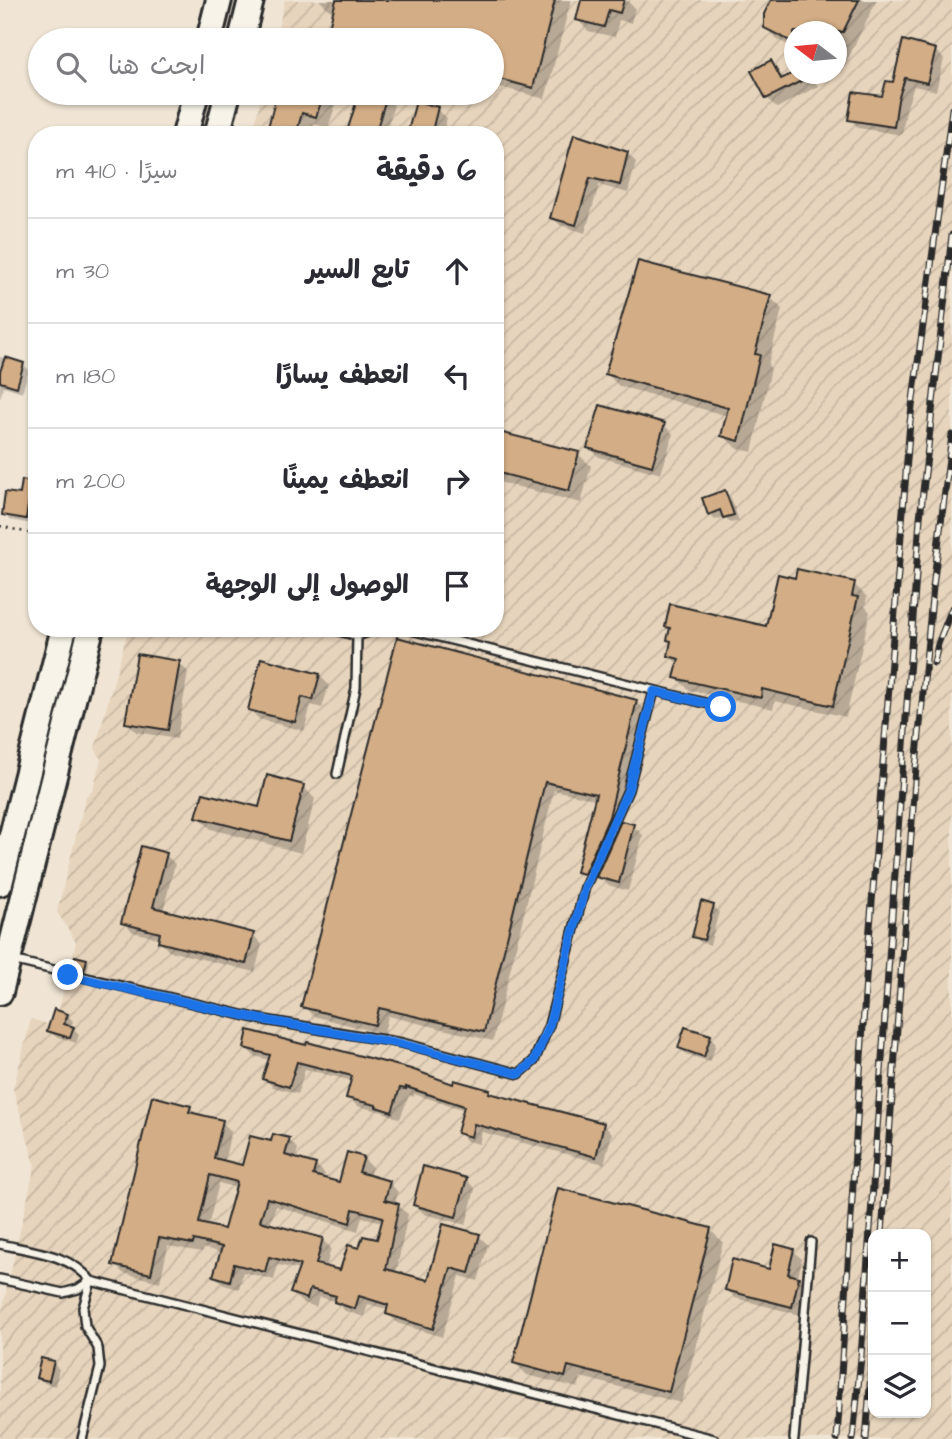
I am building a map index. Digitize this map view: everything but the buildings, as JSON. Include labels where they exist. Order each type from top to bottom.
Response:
[{"type":"highway","points":[[212,28],[219,0]]},
{"type":"highway","points":[[244,28],[251,0]]},
{"type":"highway","points":[[188,126],[193,105]]},
{"type":"highway","points":[[219,126],[225,105]]},
{"type":"highway","points":[[0,883],[62,637]]},
{"type":"highway","points":[[0,992],[89,637]]},
{"type":"lane","points":[[337,774],[356,688],[357,637]]},
{"type":"lane","points":[[439,637],[721,707]]},
{"type":"lane","points":[[8,958],[68,975],[246,1016],[402,1044],[519,1074],[534,1061],[549,1026],[585,887],[628,790],[654,691]]},
{"type":"lane","points":[[794,1439],[811,1242]]},
{"type":"lane","points":[[0,1244],[71,1262],[91,1280],[714,1439]]},
{"type":"lane","points":[[0,1279],[63,1293],[78,1289],[91,1280]]},
{"type":"lane","points":[[82,1439],[100,1367],[98,1348],[85,1326],[83,1308],[91,1280]]},
{"type":"path","points":[[0,526],[28,534]]},
{"type":"shaded area","points":[[285,0],[952,0],[952,1439],[0,1439],[0,1319],[35,1165],[13,1089],[31,1019],[55,1026],[76,942],[57,912],[86,796],[93,789],[101,759],[95,748],[126,637],[504,637],[504,126],[254,126],[259,105],[504,105],[504,28],[278,28]]},
{"type":"railway","points":[[837,1439],[866,978],[910,422],[952,109]]},
{"type":"railway","points":[[853,1439],[920,518],[952,235]]},
{"type":"railway","points":[[882,1229],[916,767],[933,587],[952,435]]},
{"type":"railway","points":[[934,663],[938,644],[952,608]]},
{"type":"railway","points":[[866,1439],[872,1355]]},
{"type":"route","points":[[68,975],[259,1019],[402,1044],[519,1074],[534,1061],[549,1026],[585,887],[628,790],[654,691],[721,707]]}]
